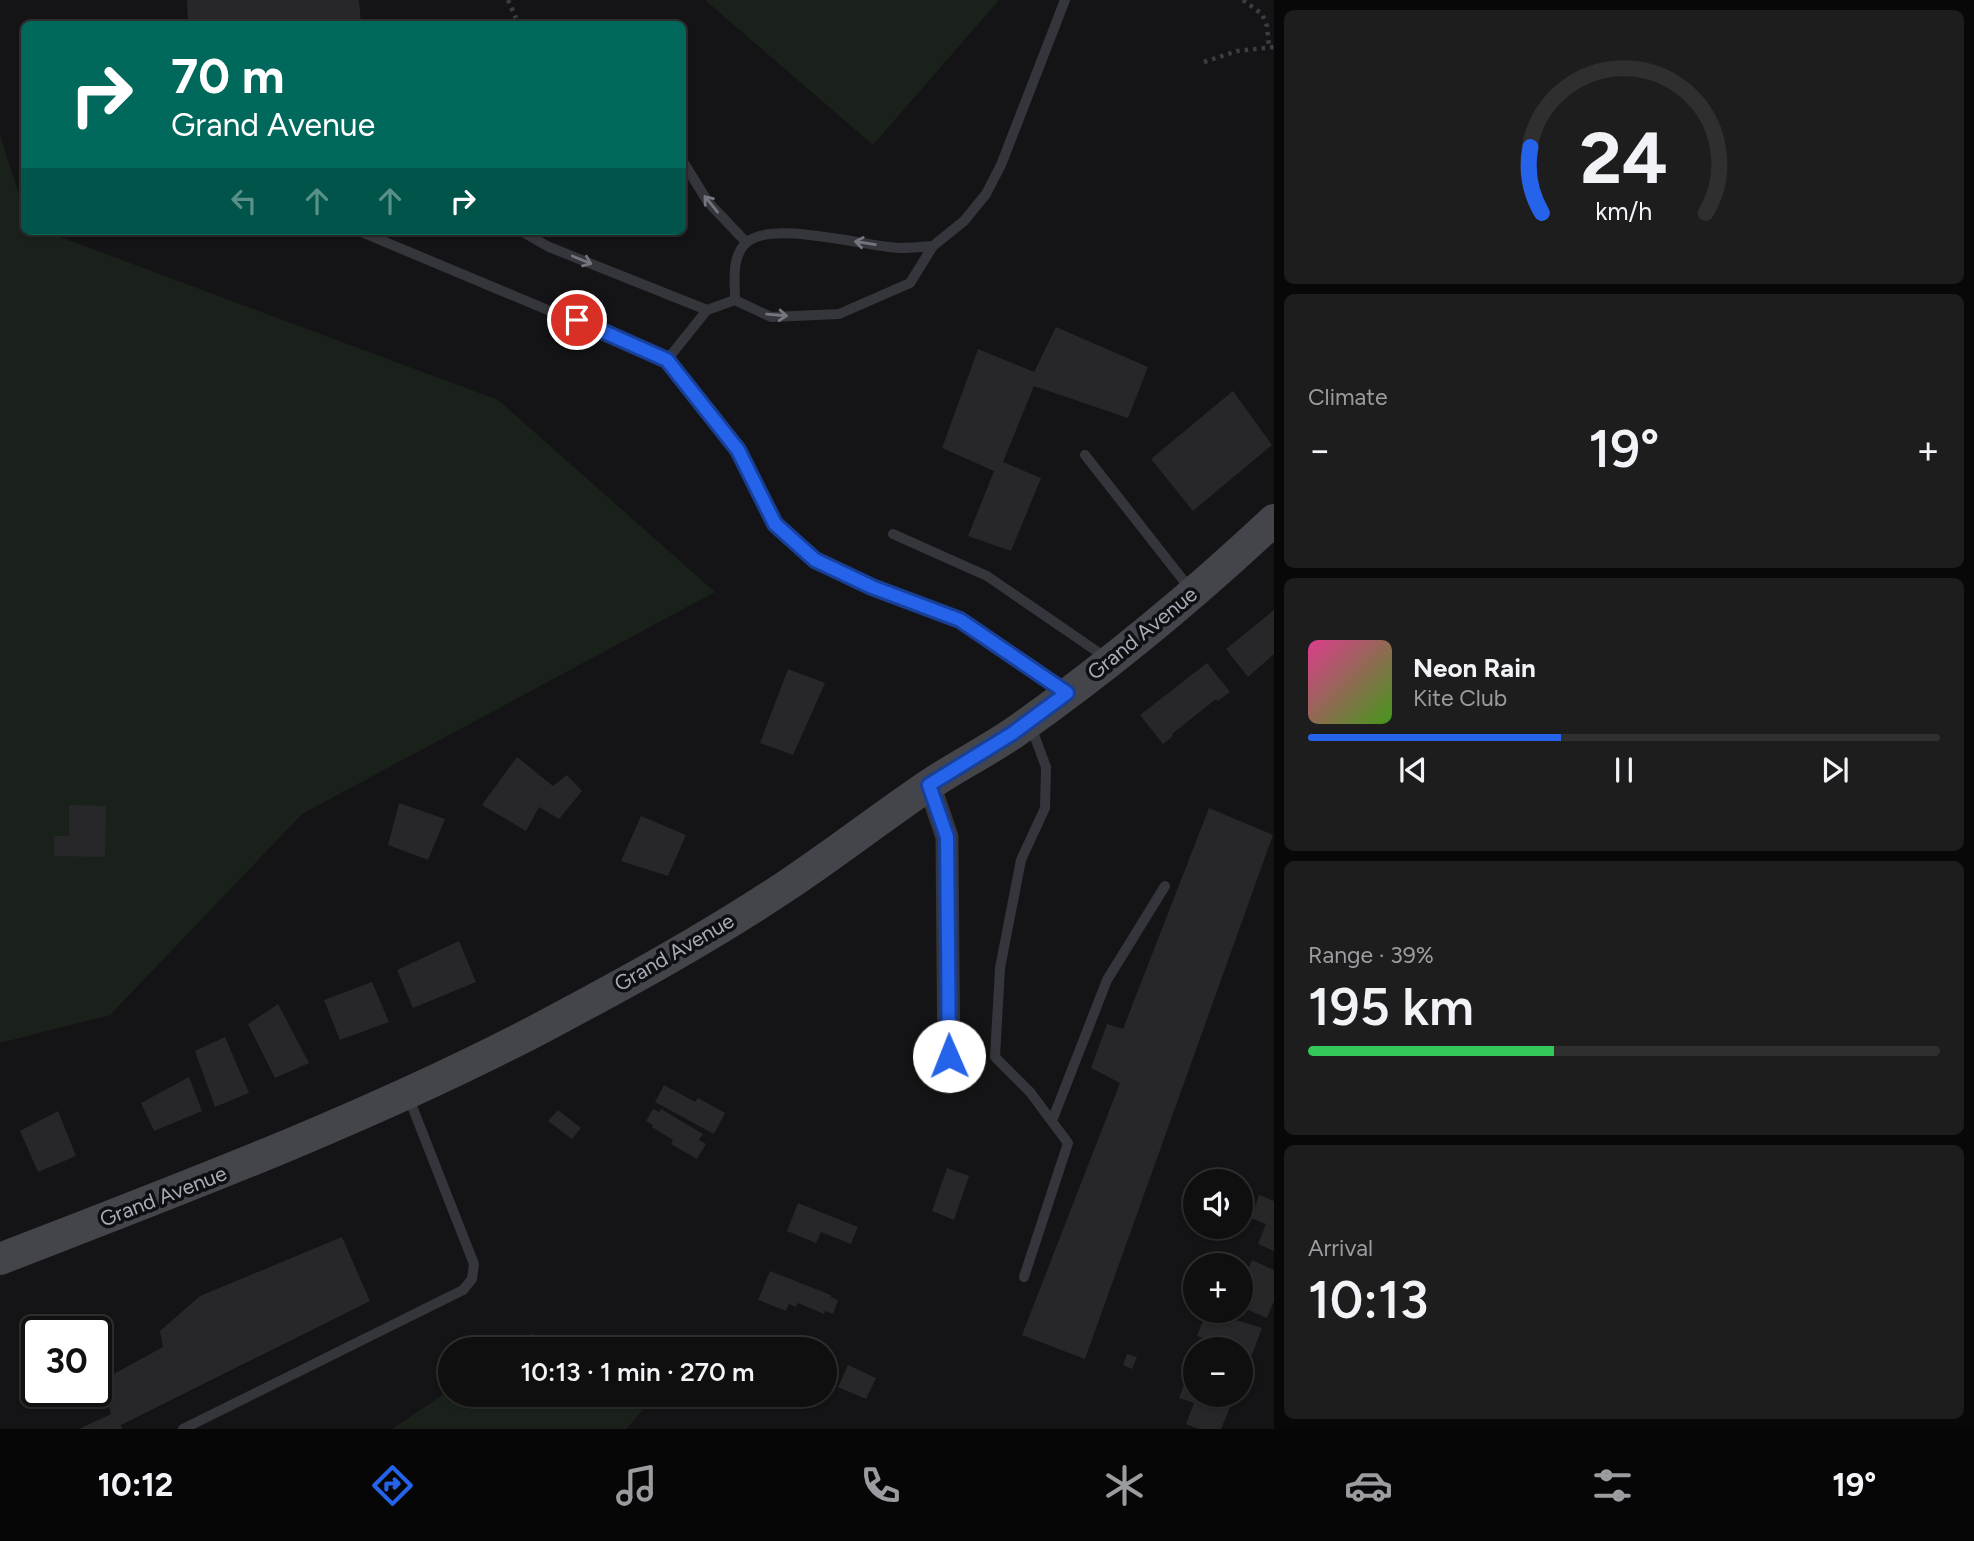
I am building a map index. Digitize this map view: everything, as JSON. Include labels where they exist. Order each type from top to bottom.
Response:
[{"type":"street","name":"Grand Avenue","points":[[0,1259],[272,1153],[407,1094],[541,1028],[664,960],[785,887],[929,785],[1013,733],[1110,661],[1274,520]]},
{"type":"street","points":[[929,785],[947,837],[949,1083]]},
{"type":"lane","points":[[667,360],[706,310],[735,300],[771,317],[839,314],[910,283],[933,246],[964,221],[986,194],[1001,165],[1065,0]]},
{"type":"lane","points":[[686,166],[708,202],[746,242]]},
{"type":"lane","points":[[735,300],[736,259],[746,242],[768,233],[821,236],[899,248],[933,246]]},
{"type":"lane","points":[[369,235],[667,360],[738,450],[775,524],[815,560],[872,587],[960,620],[1067,693]]},
{"type":"lane","points":[[528,235],[549,247],[706,310]]},
{"type":"lane","points":[[1085,455],[1192,593]]},
{"type":"lane","points":[[893,534],[987,576],[1110,661]]},
{"type":"lane","points":[[1024,1277],[1068,1143],[1030,1092],[995,1057],[1000,968],[1021,860],[1045,808],[1046,767],[1029,721]]},
{"type":"lane","points":[[1052,1121],[1107,980],[1166,886]]},
{"type":"lane","points":[[183,1429],[463,1290],[472,1279],[474,1265],[407,1094]]},
{"type":"path","points":[[508,0],[516,18]]},
{"type":"path","points":[[1204,62],[1237,51],[1271,47],[1262,14],[1243,0]]},
{"type":"shaded area","points":[[705,0],[999,0],[873,145]]},
{"type":"shaded area","points":[[0,135],[21,202],[21,235],[55,235],[498,400],[715,592],[302,814],[110,1015],[0,1043]]},
{"type":"shaded area","points":[[438,1398],[438,1407],[638,1407],[643,1410],[626,1429],[392,1429]]},
{"type":"building","points":[[187,0],[359,0],[361,21],[188,21]]},
{"type":"building","points":[[1056,327],[1148,367],[1128,418],[1034,386],[1003,462],[1041,478],[1011,551],[968,536],[994,471],[942,448],[978,349],[1034,372]]},
{"type":"building","points":[[1233,391],[1272,445],[1193,511],[1151,459]]},
{"type":"building","points":[[1274,610],[1274,654],[1248,677],[1226,649]]},
{"type":"building","points":[[1207,663],[1230,692],[1218,701],[1216,699],[1163,744],[1140,715]]},
{"type":"building","points":[[788,669],[825,683],[793,755],[760,743]]},
{"type":"building","points":[[517,757],[553,786],[567,775],[582,791],[559,819],[539,807],[526,831],[482,805]]},
{"type":"building","points":[[399,803],[445,819],[428,860],[388,845]]},
{"type":"building","points":[[69,805],[106,806],[105,857],[54,856],[54,836],[69,836]]},
{"type":"building","points":[[1209,808],[1273,835],[1085,1359],[1022,1335],[1120,1083],[1091,1068],[1107,1024],[1123,1029]]},
{"type":"building","points":[[641,816],[686,835],[668,876],[621,861]]},
{"type":"building","points":[[459,941],[476,982],[413,1008],[397,970]]},
{"type":"building","points":[[372,982],[389,1022],[340,1040],[324,1000]]},
{"type":"building","points":[[278,1004],[309,1063],[275,1078],[248,1024]]},
{"type":"building","points":[[225,1037],[249,1093],[215,1107],[195,1051]]},
{"type":"building","points":[[189,1077],[202,1111],[154,1131],[141,1103]]},
{"type":"building","points":[[664,1085],[695,1102],[698,1098],[725,1113],[714,1134],[655,1102]]},
{"type":"building","points":[[653,1109],[659,1112],[661,1109],[703,1134],[699,1140],[706,1144],[697,1159],[671,1144],[673,1140],[646,1121]]},
{"type":"building","points":[[558,1110],[581,1128],[572,1139],[548,1121]]},
{"type":"building","points":[[58,1111],[76,1156],[38,1172],[20,1131]]},
{"type":"building","points":[[947,1168],[969,1176],[954,1220],[932,1211]]},
{"type":"building","points":[[1259,1195],[1274,1201],[1274,1251],[1258,1244],[1266,1224],[1253,1219]]},
{"type":"building","points":[[798,1203],[858,1227],[851,1244],[821,1232],[816,1243],[787,1231]]},
{"type":"building","points":[[342,1237],[370,1301],[121,1425],[122,1429],[79,1429],[111,1414],[109,1407],[112,1407],[112,1375],[163,1347],[160,1331],[200,1296]]},
{"type":"building","points":[[1253,1260],[1274,1270],[1274,1301],[1267,1318],[1253,1312]]},
{"type":"building","points":[[770,1271],[831,1295],[838,1300],[833,1314],[825,1311],[824,1314],[798,1303],[796,1307],[789,1304],[786,1311],[758,1300]]},
{"type":"building","points":[[1202,1323],[1246,1323],[1262,1328],[1253,1352],[1253,1337],[1197,1336]]},
{"type":"building","points":[[1127,1354],[1137,1357],[1132,1369],[1123,1365]]},
{"type":"building","points":[[848,1365],[876,1378],[866,1399],[838,1387]]},
{"type":"building","points":[[1192,1407],[1230,1407],[1221,1429],[1199,1429],[1186,1424]]},
{"type":"route","points":[[577,320],[667,360],[738,450],[775,524],[815,560],[872,587],[960,620],[1067,693],[1013,733],[929,785],[947,837],[949,1056]]}]
